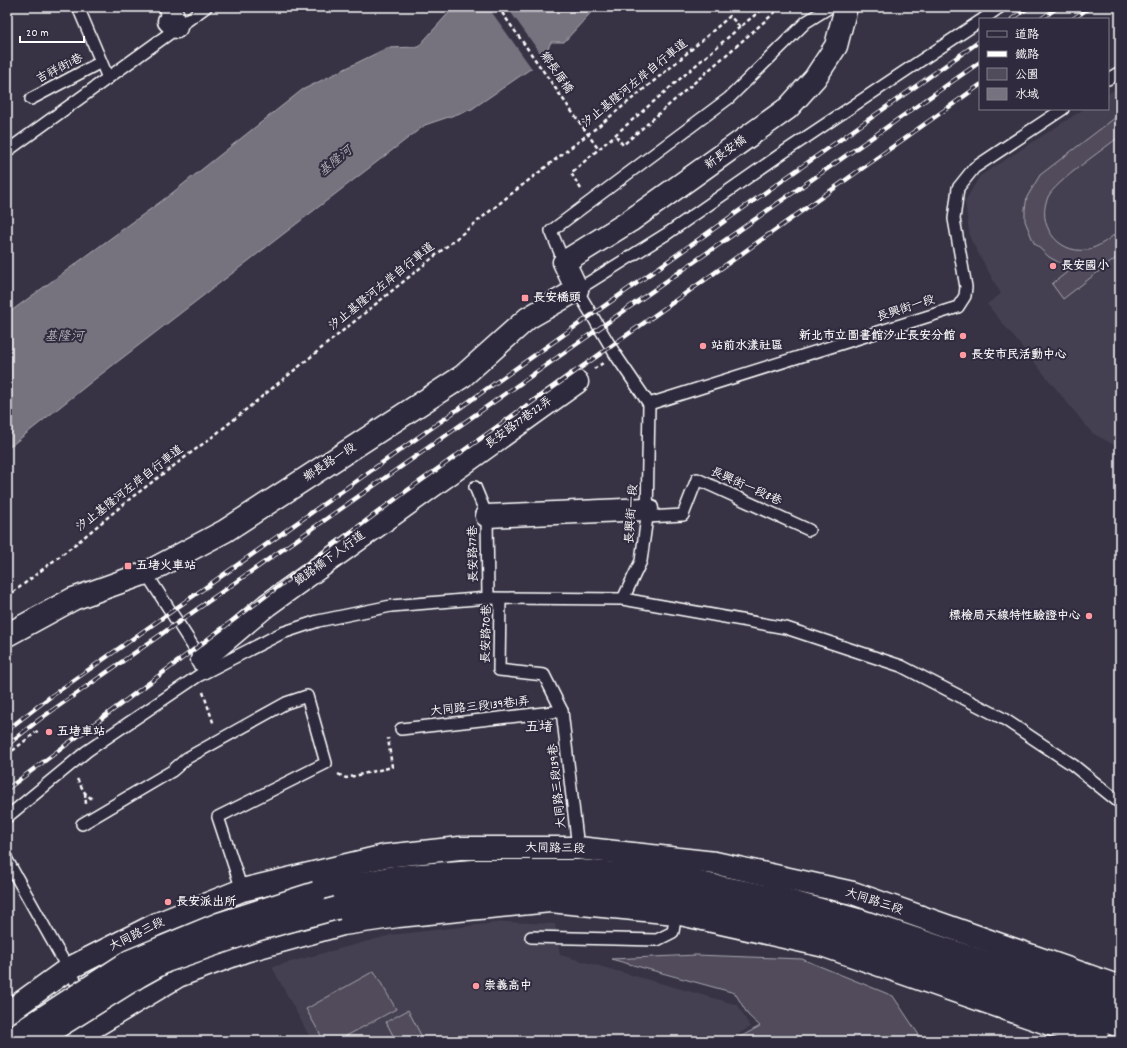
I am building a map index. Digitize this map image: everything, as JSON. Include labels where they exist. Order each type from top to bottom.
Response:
[{"type":"main road","name":"新長安橋","points":[[564,262],[630,221],[788,108],[815,78],[836,46],[846,7]]},
{"type":"main road","points":[[564,262],[577,290]]},
{"type":"main road","name":"鄉長路一段","points":[[7,635],[73,599],[146,573],[225,531],[463,376],[528,318],[577,290]]},
{"type":"main road","name":"長安路77巷22弄","points":[[462,464],[577,382]]},
{"type":"main road","name":"鐵路橋下人行道","points":[[202,669],[267,605],[462,464]]},
{"type":"main road","points":[[487,516],[647,513]]},
{"type":"main road","name":"大同路三段","points":[[7,1013],[68,969],[158,924],[242,890],[385,856],[460,848],[578,848],[715,863],[853,893],[1120,987]]},
{"type":"main road","points":[[7,1041],[130,961],[219,924],[316,893],[394,877],[474,871],[579,871],[674,878],[781,899],[858,920],[1120,1007]]},
{"type":"main road","points":[[35,1041],[139,976],[166,961],[256,930],[336,908],[411,895],[516,886],[632,893],[711,905],[822,926],[1120,1026]]},
{"type":"main road","points":[[70,1041],[178,976],[245,952],[343,924],[398,916],[550,901],[676,913],[825,946],[1099,1041]]},
{"type":"lane","points":[[78,7],[108,78]]},
{"type":"lane","points":[[7,151],[108,78],[172,15],[206,7]]},
{"type":"lane","points":[[564,262],[551,230],[729,98],[806,22],[830,7]]},
{"type":"lane","points":[[984,18],[1000,7]]},
{"type":"lane","points":[[649,404],[615,354],[577,290],[668,233],[784,152],[979,22]]},
{"type":"lane","name":"吉祥街1巷","points":[[31,99],[101,62]]},
{"type":"lane","points":[[1109,79],[1120,72]]},
{"type":"lane","name":"長興街一段","points":[[623,600],[641,561],[647,513],[649,404],[958,307],[965,296],[966,287],[954,219],[958,188],[974,168],[1061,110]]},
{"type":"lane","name":"長興街一段8巷","points":[[647,513],[683,515],[697,479],[809,530]]},
{"type":"lane","name":"長安路77巷","points":[[474,487],[487,516],[488,598]]},
{"type":"lane","points":[[146,573],[202,669]]},
{"type":"lane","points":[[7,817],[87,751],[202,669],[282,633],[318,621],[391,606],[488,598],[623,600],[786,628],[901,666],[1004,719],[1073,765],[1120,803]]},
{"type":"lane","name":"長安路70巷","points":[[499,670],[500,599]]},
{"type":"lane","name":"大同路三段139巷","points":[[499,670],[544,675],[562,711],[578,848]]},
{"type":"lane","points":[[82,824],[172,771],[187,758],[286,703],[307,696],[326,763],[218,817],[242,890]]},
{"type":"lane","name":"大同路三段139巷1弄","points":[[401,729],[562,711]]},
{"type":"lane","points":[[7,860],[68,969],[102,1022]]},
{"type":"lane","points":[[531,937],[657,940],[673,932],[676,913]]},
{"type":"path","name":"鄉長厝橋","points":[[498,7],[599,150]]},
{"type":"path","points":[[575,194],[581,189],[571,174],[765,7]]},
{"type":"path","points":[[616,136],[623,145],[781,7]]},
{"type":"path","name":"汐止基隆河左岸自行車道","points":[[7,597],[78,542],[131,498],[216,434],[517,189],[601,124],[671,67],[730,16],[740,27]]},
{"type":"path","points":[[202,669],[214,727],[214,739],[221,739]]},
{"type":"path","points":[[7,693],[12,695]]},
{"type":"path","points":[[7,755],[40,729]]},
{"type":"path","points":[[326,763],[335,773],[346,778],[392,767],[388,740],[390,733],[401,729]]},
{"type":"path","points":[[69,766],[85,793],[97,804],[107,809]]},
{"type":"shaded area","name":"長安國小","points":[[1120,86],[1120,448],[1092,433],[987,304],[1001,294],[970,238],[965,201],[980,176],[1082,110],[1109,110],[1109,93]]},
{"type":"shaded area","name":"崇義高中","points":[[505,922],[555,924],[560,955],[738,1005],[750,1027],[726,1041],[312,1041],[272,967],[391,935]]},
{"type":"green space","points":[[1120,114],[1120,136],[1060,183],[1048,197],[1045,207],[1047,226],[1058,242],[1066,247],[1076,250],[1091,249],[1104,242],[1120,230],[1120,255],[1063,299],[1052,284],[1071,269],[1049,257],[1034,243],[1025,221],[1027,197],[1040,175]]},
{"type":"green space","points":[[696,955],[802,959],[893,996],[923,1041],[733,1041],[760,1026],[748,1015],[735,993],[611,959]]},
{"type":"green space","points":[[374,971],[396,1009],[337,1041],[324,1041],[306,1009]]},
{"type":"green space","points":[[408,1010],[424,1041],[396,1041],[386,1022]]},
{"type":"water","name":"基隆河","points":[[454,7],[596,7],[564,42],[551,42],[542,61],[472,109],[425,125],[95,379],[7,449],[7,314],[167,197],[302,90],[387,48],[418,47]]},
{"type":"pier","points":[[488,7],[507,7],[545,60],[533,70]]},
{"type":"railway","points":[[1013,18],[1029,7]]},
{"type":"railway","points":[[1042,18],[1058,7]]},
{"type":"railway","points":[[1074,18],[1090,7]]},
{"type":"railway","points":[[7,730],[50,697],[979,42]]},
{"type":"railway","points":[[7,745],[40,719],[979,63]]},
{"type":"railway","points":[[7,789],[405,492],[979,86]]},
{"type":"place","name":"長安國小","points":[[1053,266]]},
{"type":"place","name":"長安橋頭","points":[[525,298]]},
{"type":"place","name":"新北市立圖書館汐止長安分館","points":[[963,336]]},
{"type":"place","name":"站前水漾社區","points":[[703,346]]},
{"type":"place","name":"長安市民活動中心","points":[[963,355]]},
{"type":"place","name":"五堵火車站","points":[[128,566]]},
{"type":"place","name":"標檢局天線特性驗證中心","points":[[1089,616]]},
{"type":"place","name":"五堵車站","points":[[49,732]]},
{"type":"place","name":"長安派出所","points":[[168,902]]},
{"type":"place","name":"崇義高中","points":[[476,986]]},
{"type":"district","name":"五堵","points":[[539,728]]}]
